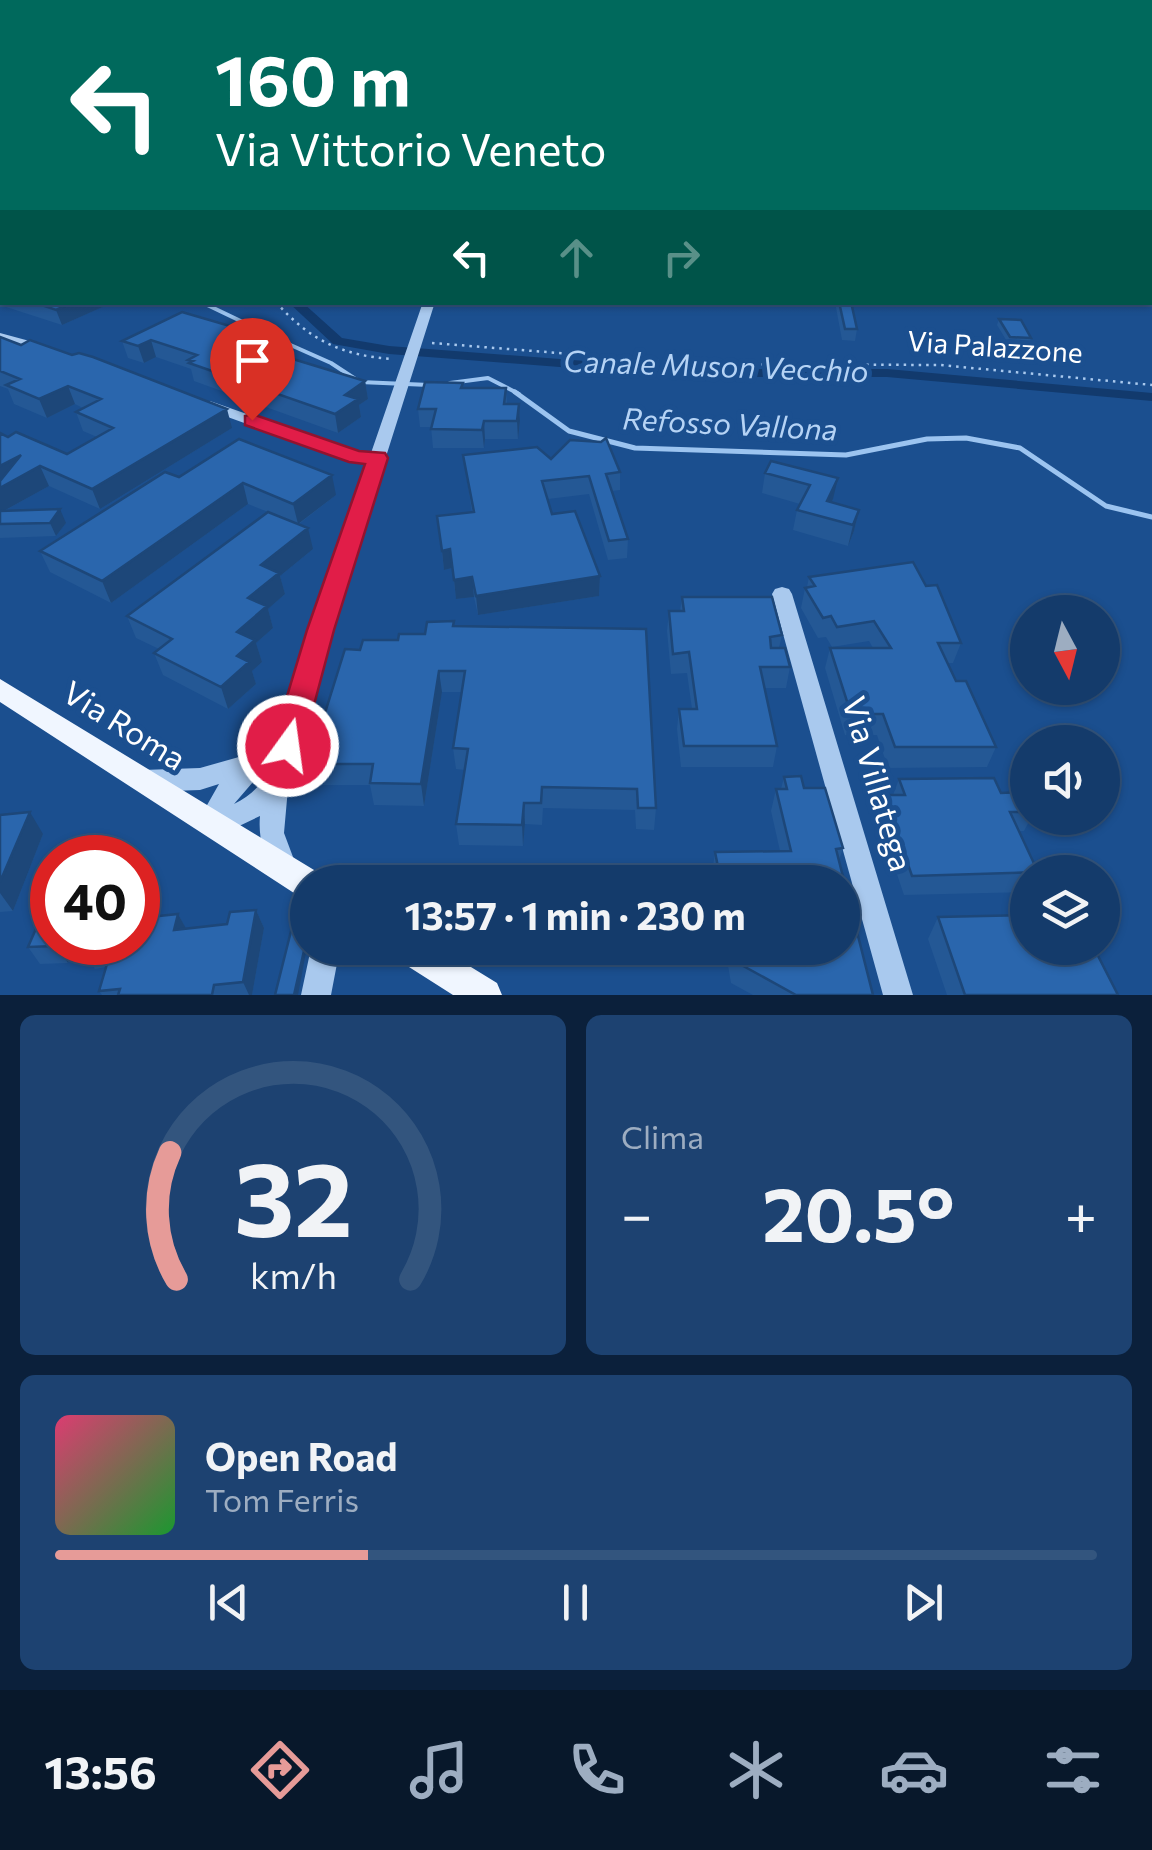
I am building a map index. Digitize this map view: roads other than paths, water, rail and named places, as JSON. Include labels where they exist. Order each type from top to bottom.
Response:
[{"type":"main road","name":"Via Roma","points":[[0,689],[214,823]]},
{"type":"main road","points":[[214,823],[290,873]]},
{"type":"main road","points":[[437,965],[486,995]]},
{"type":"street","points":[[290,867],[271,834],[275,788],[292,722],[427,305]]},
{"type":"street","points":[[0,337],[64,355]]},
{"type":"street","points":[[180,395],[356,458],[378,458]]},
{"type":"street","name":"Via Villatega","points":[[782,594],[898,995]]},
{"type":"street","points":[[214,823],[227,792],[292,722]]},
{"type":"street","points":[[143,781],[200,779],[250,764]]},
{"type":"street","points":[[214,823],[257,805],[275,788]]},
{"type":"street","points":[[316,995],[322,965]]},
{"type":"waterway","name":"Refosso Vallona","points":[[207,305],[249,325]]},
{"type":"waterway","name":"Canale Muson Vecchio","points":[[297,305],[338,341],[389,350],[689,373],[887,373],[1152,397]]},
{"type":"waterway","name":"Refosso Vallona","points":[[277,339],[331,363],[360,382],[429,385]]},
{"type":"waterway","name":"Refosso Vallona","points":[[450,383],[488,378],[519,394]]},
{"type":"waterway","name":"Refosso Vallona","points":[[515,392],[569,431],[635,448],[846,455],[927,439],[966,438],[1020,448],[1106,506],[1152,517]]}]
